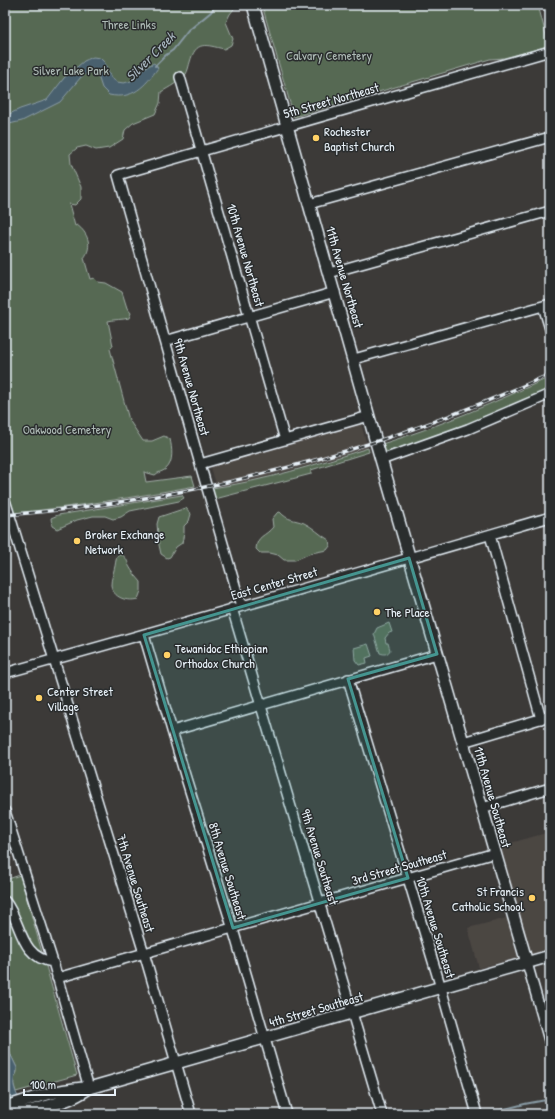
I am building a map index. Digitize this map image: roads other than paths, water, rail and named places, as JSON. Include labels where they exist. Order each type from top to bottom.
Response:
[{"type":"main road","name":"11th Avenue Northeast","points":[[253,5],[409,558]]},
{"type":"main road","name":"11th Avenue Southeast","points":[[409,558],[527,963]]},
{"type":"main road","name":"4th Street Southeast","points":[[19,1114],[40,1102],[70,1089],[89,1088],[550,956]]},
{"type":"main road","name":"4th Street Southeast","points":[[5,1107],[40,1102]]},
{"type":"street","name":"5th Street Northeast","points":[[118,175],[550,50]]},
{"type":"street","name":"10th Avenue Northeast","points":[[180,77],[285,440]]},
{"type":"street","points":[[309,204],[550,137]]},
{"type":"street","name":"9th Avenue Northeast","points":[[118,175],[200,464],[237,607]]},
{"type":"street","points":[[329,273],[550,211]]},
{"type":"street","points":[[165,341],[335,292]]},
{"type":"street","points":[[354,359],[547,305],[550,329]]},
{"type":"street","points":[[381,460],[468,429],[550,394]]},
{"type":"street","points":[[200,464],[369,416]]},
{"type":"street","name":"7th Avenue Southeast","points":[[5,500],[144,953],[191,1114]]},
{"type":"street","name":"East Center Street","points":[[5,673],[144,635],[550,517]]},
{"type":"street","points":[[490,535],[541,719]]},
{"type":"street","name":"9th Avenue Southeast","points":[[237,607],[260,705],[382,1114]]},
{"type":"street","name":"8th Avenue Southeast","points":[[144,635],[287,1114]]},
{"type":"street","points":[[172,731],[437,654]]},
{"type":"street","name":"10th Avenue Southeast","points":[[348,679],[441,988],[477,1114]]},
{"type":"street","points":[[463,742],[550,716]]},
{"type":"street","points":[[482,808],[550,788]]},
{"type":"street","points":[[5,811],[53,962],[89,1088]]},
{"type":"street","name":"3rd Street Southeast","points":[[57,978],[495,853]]},
{"type":"street","points":[[5,901],[13,915],[22,938],[33,953],[40,959],[53,962]]},
{"type":"street","name":"11th Avenue Southeast","points":[[527,963],[550,1044]]},
{"type":"water","points":[[93,57],[100,58],[105,63],[111,78],[117,82],[124,83],[131,81],[142,69],[154,63],[158,68],[148,81],[138,90],[125,95],[117,96],[109,95],[102,88],[95,72],[89,72],[81,77],[60,102],[22,121],[5,125],[5,116],[20,109],[47,100],[64,78],[84,61]]},
{"type":"water","points":[[5,1043],[17,1068],[14,1084],[18,1098],[27,1114],[8,1114],[5,1092]]},
{"type":"waterway","name":"Silver Creek","points":[[155,66],[173,50],[188,31],[211,12],[216,5]]},
{"type":"waterway","points":[[489,1112],[550,1100]]},
{"type":"railway","points":[[5,515],[78,508],[152,497],[200,488],[290,467],[378,441],[422,426],[508,393],[550,374]]},
{"type":"place","name":"Rochester Baptist Church","points":[[316,138]]},
{"type":"place","name":"Broker Exchange Network","points":[[77,541]]},
{"type":"place","name":"The Place","points":[[377,612]]},
{"type":"place","name":"Tewanidoc Ethiopian Orthodox Church","points":[[167,655]]},
{"type":"place","name":"Center Street Village","points":[[39,698]]},
{"type":"place","name":"St Francis Catholic School","points":[[532,898]]},
{"type":"park label","name":"Three Links","points":[[129,24]]},
{"type":"park label","name":"Calvary Cemetery","points":[[329,55]]},
{"type":"park label","name":"Silver Lake Park","points":[[71,70]]},
{"type":"park label","name":"Oakwood Cemetery","points":[[67,429]]}]
